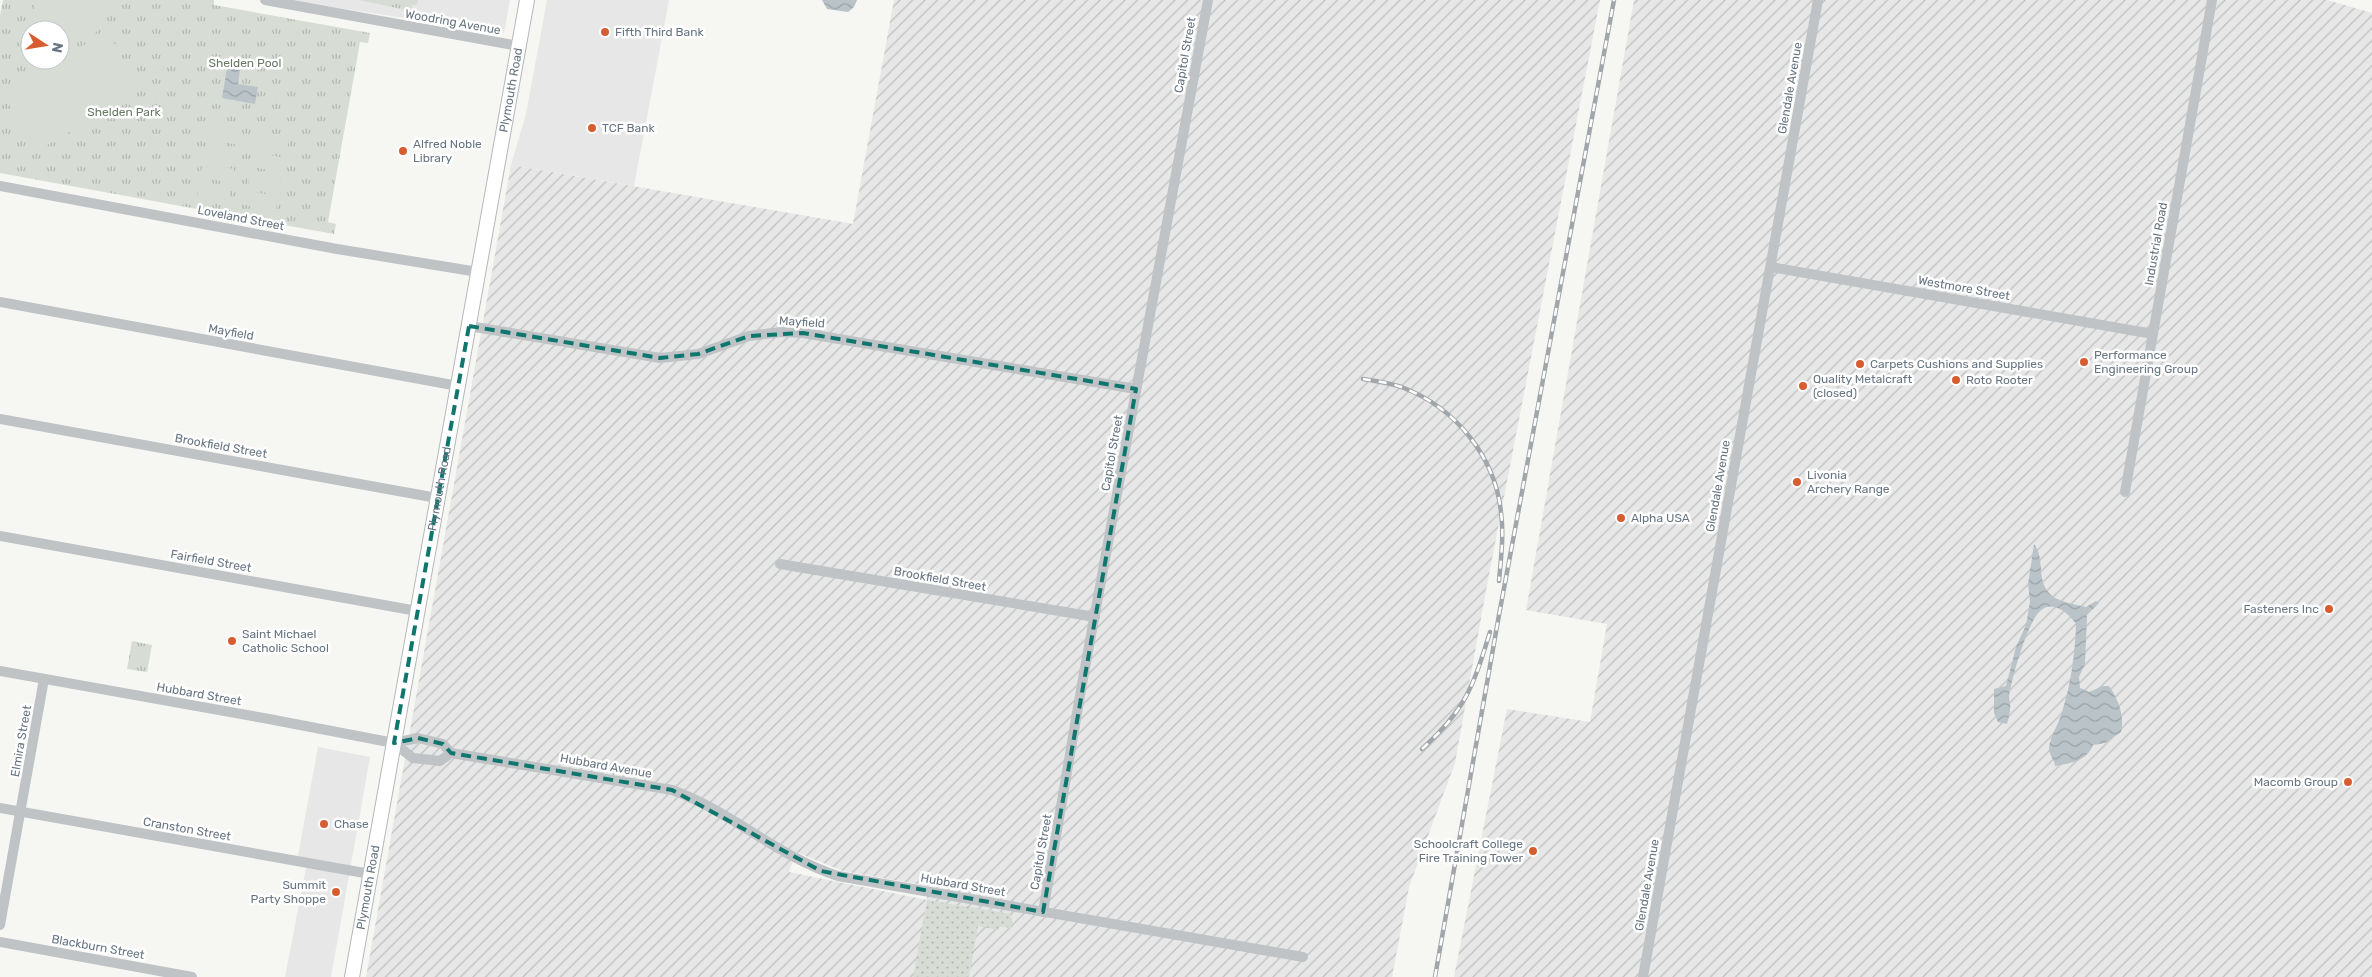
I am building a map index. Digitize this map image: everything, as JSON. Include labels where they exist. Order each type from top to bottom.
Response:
[{"type":"main road","name":"Plymouth Road","points":[[352,977],[527,0]]},
{"type":"street","name":"Woodring Avenue","points":[[265,0],[519,46]]},
{"type":"street","name":"Capitol Street","points":[[1043,912],[1208,0]]},
{"type":"street","name":"Glendale Avenue","points":[[1643,977],[1818,0]]},
{"type":"street","name":"Industrial Road","points":[[2125,492],[2212,0]]},
{"type":"street","name":"Loveland Street","points":[[0,186],[337,249],[478,272]]},
{"type":"street","name":"Westmore Street","points":[[1771,267],[2153,334]]},
{"type":"street","name":"Mayfield","points":[[0,302],[458,386]]},
{"type":"street","name":"Mayfield","points":[[469,326],[660,358],[698,354],[749,336],[781,332],[803,333],[1136,390]]},
{"type":"street","name":"Brookfield Street","points":[[0,419],[437,498]]},
{"type":"street","name":"Fairfield Street","points":[[0,536],[417,612]]},
{"type":"street","name":"Brookfield Street","points":[[780,564],[1095,617]]},
{"type":"street","name":"Hubbard Street","points":[[0,671],[264,718],[394,744]]},
{"type":"street","name":"Elmira Street","points":[[0,925],[44,679]]},
{"type":"street","name":"Hubbard Avenue","points":[[394,744],[418,738],[443,744],[451,753],[672,790],[699,801],[748,830]]},
{"type":"street","name":"Hubbard Avenue","points":[[394,744],[414,758],[440,761],[451,753]]},
{"type":"street","name":"Cranston Street","points":[[0,808],[370,874]]},
{"type":"street","name":"Hubbard Street","points":[[748,830],[802,862],[838,876],[1303,957]]},
{"type":"street","name":"Blackburn Street","points":[[0,942],[192,977]]},
{"type":"highlighted area","points":[[469,326],[660,358],[698,354],[749,336],[803,333],[1136,389],[1043,912],[821,871],[672,790],[451,753],[443,744],[418,738],[394,743]]},
{"type":"shaded area","points":[[285,0],[510,0],[504,33]]},
{"type":"shaded area","points":[[547,0],[669,0],[634,186],[511,165],[526,114]]},
{"type":"shaded area","points":[[894,0],[1600,0],[1487,585],[1455,763],[1409,887],[1392,977],[366,977],[511,165],[853,224]],"holes":[[[796,852],[843,871],[928,886],[927,900],[789,872]]]},
{"type":"shaded area","points":[[1634,0],[2327,0],[2372,13],[2372,977],[1454,977],[1507,709],[1590,722],[1607,624],[1526,610]]},
{"type":"shaded area","points":[[318,747],[370,757],[331,977],[285,977],[307,863],[297,861]]},
{"type":"green space","name":"Shelden Park","points":[[3,0],[214,0],[214,5],[370,33],[368,43],[360,42],[328,222],[336,224],[334,234],[0,173],[0,15]]},
{"type":"green space","points":[[33,0],[105,0],[105,22],[89,40],[70,42],[70,20],[37,20]]},
{"type":"green space","points":[[359,0],[418,0],[417,5],[412,5],[411,11]]},
{"type":"green space","points":[[108,32],[140,91],[35,152],[1,90],[38,70],[70,70],[70,53]]},
{"type":"green space","points":[[210,125],[241,130],[238,145],[207,139]]},
{"type":"green space","points":[[258,133],[289,139],[286,153],[255,148]]},
{"type":"green space","points":[[207,144],[238,150],[235,164],[204,158]]},
{"type":"green space","points":[[254,152],[285,158],[282,172],[251,167]]},
{"type":"green space","points":[[203,163],[234,169],[231,183],[200,177]]},
{"type":"green space","points":[[251,172],[281,177],[279,191],[248,186]]},
{"type":"green space","points":[[200,182],[231,188],[228,202],[197,196]]},
{"type":"green space","points":[[247,191],[278,196],[276,211],[245,205]]},
{"type":"green space","points":[[132,641],[152,645],[147,672],[127,669]]},
{"type":"green space","points":[[927,900],[1010,914],[1012,920],[1011,928],[999,926],[999,930],[978,926],[969,977],[913,977]]},
{"type":"water","points":[[822,0],[857,0],[854,7],[848,12],[827,9]]},
{"type":"water","points":[[227,68],[240,70],[238,84],[258,87],[255,104],[222,98]]},
{"type":"water","points":[[2034,544],[2039,556],[2042,579],[2049,593],[2061,601],[2086,607],[2096,601],[2099,603],[2087,615],[2085,664],[2079,677],[2080,688],[2089,692],[2103,686],[2109,686],[2118,702],[2122,720],[2121,732],[2105,743],[2093,745],[2083,758],[2055,766],[2049,748],[2068,690],[2076,624],[2061,610],[2056,607],[2046,607],[2036,616],[2026,637],[2013,678],[2009,697],[2010,708],[2007,724],[1998,722],[1994,713],[1994,689],[2006,686],[2016,647],[2026,625],[2030,602],[2028,584]]},
{"type":"railway","points":[[1435,977],[1499,615],[1614,0]]},
{"type":"railway","points":[[1363,379],[1399,386],[1423,397],[1456,421],[1481,453],[1497,491],[1501,512],[1502,538],[1499,581]]},
{"type":"railway","points":[[1422,749],[1449,722],[1466,696],[1473,683],[1490,632]]},
{"type":"place","name":"Fifth Third Bank","points":[[605,32]]},
{"type":"place","name":"TCF Bank","points":[[592,128]]},
{"type":"place","name":"Alfred Noble Library","points":[[403,151]]},
{"type":"place","name":"Performance Engineering Group","points":[[2084,362]]},
{"type":"place","name":"Carpets Cushions and Supplies","points":[[1860,364]]},
{"type":"place","name":"Roto Rooter","points":[[1956,380]]},
{"type":"place","name":"Quality Metalcraft (closed)","points":[[1803,386]]},
{"type":"place","name":"Livonia Archery Range","points":[[1797,482]]},
{"type":"place","name":"Alpha USA","points":[[1621,518]]},
{"type":"place","name":"Fasteners Inc","points":[[2329,609]]},
{"type":"place","name":"Saint Michael Catholic School","points":[[232,641]]},
{"type":"place","name":"Macomb Group","points":[[2348,782]]},
{"type":"place","name":"Chase","points":[[324,824]]},
{"type":"place","name":"Schoolcraft College Fire Training Tower","points":[[1533,851]]},
{"type":"place","name":"Summit Party Shoppe","points":[[336,892]]},
{"type":"park label","name":"Shelden Pool","points":[[245,63]]}]
